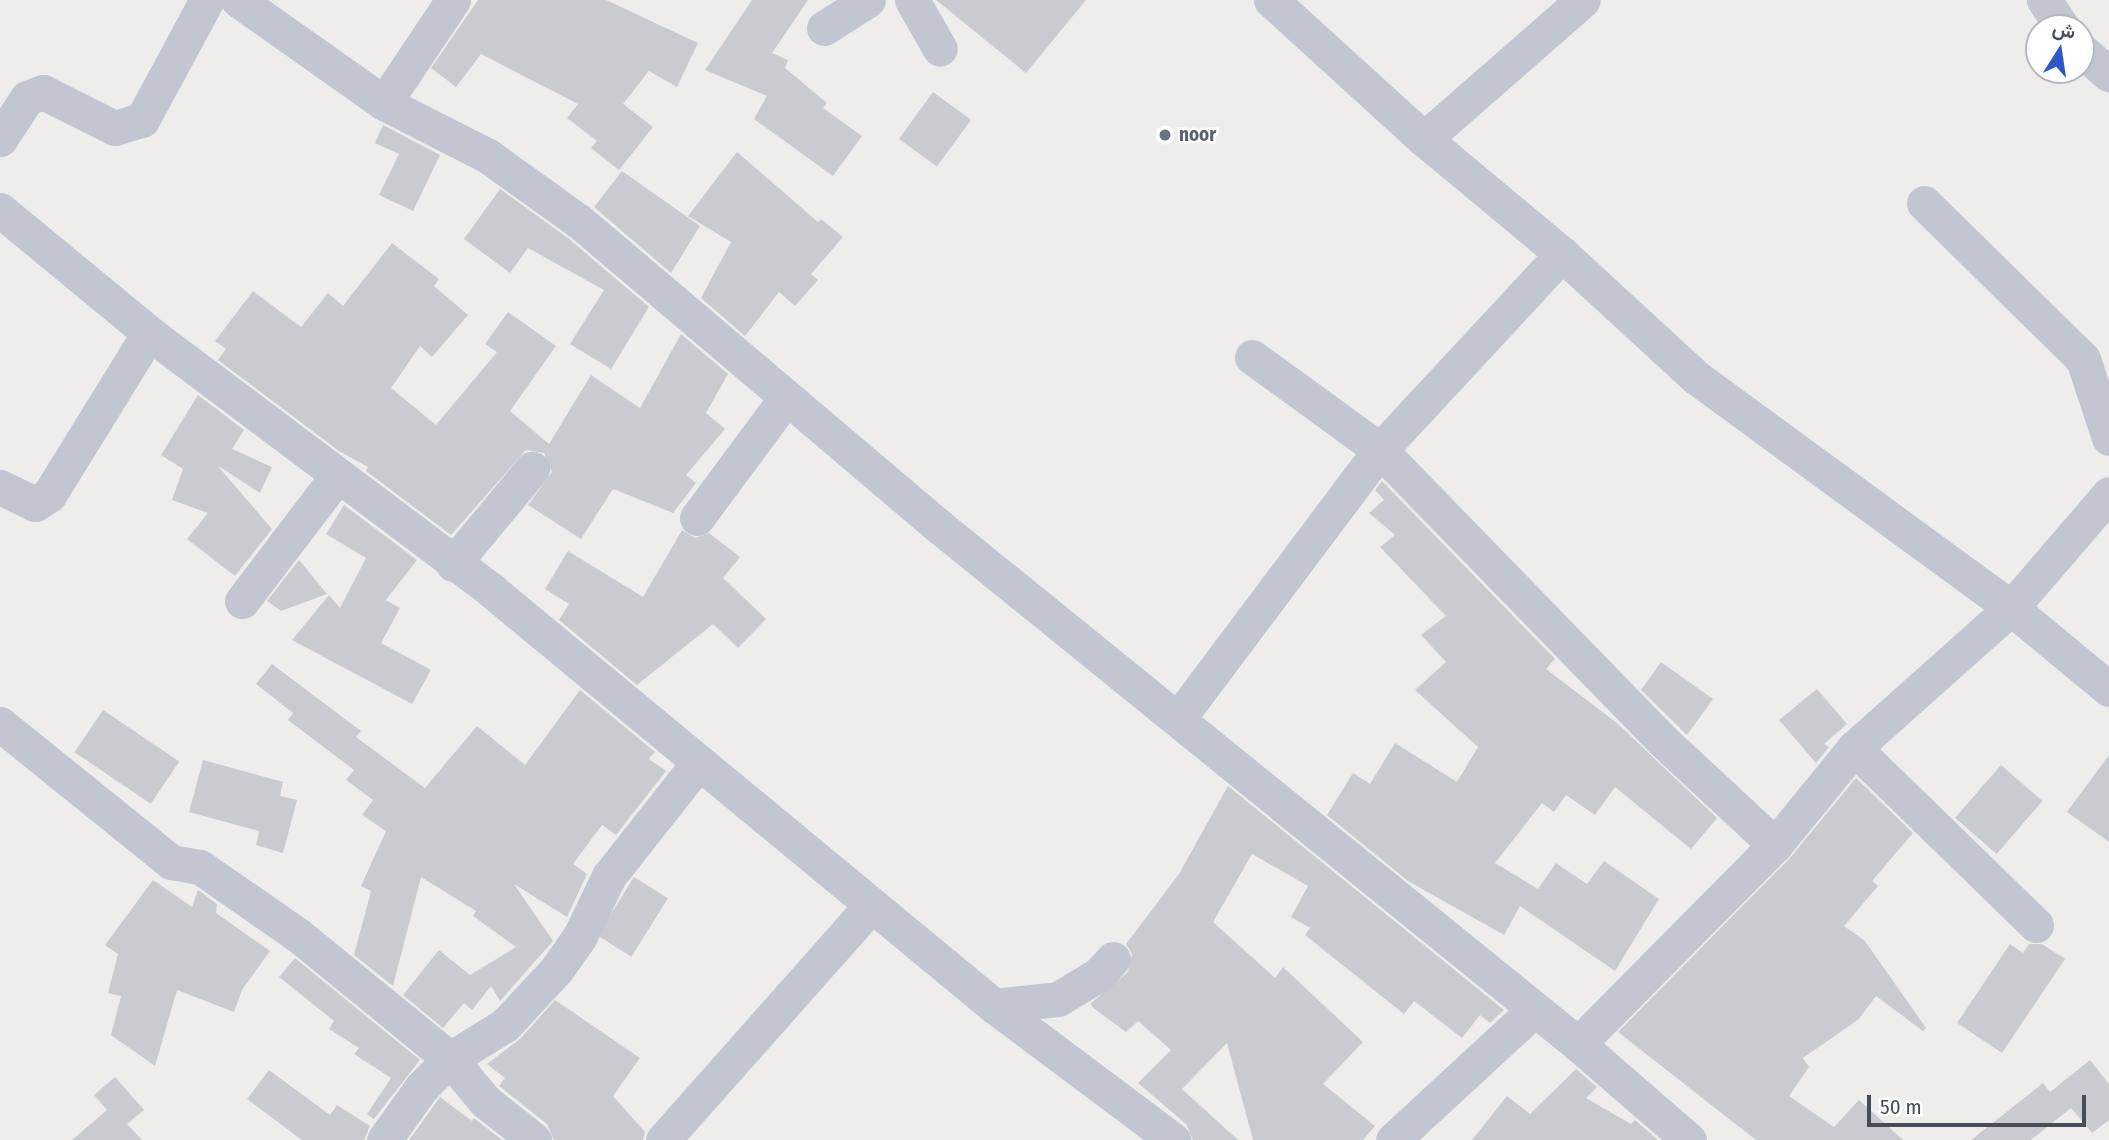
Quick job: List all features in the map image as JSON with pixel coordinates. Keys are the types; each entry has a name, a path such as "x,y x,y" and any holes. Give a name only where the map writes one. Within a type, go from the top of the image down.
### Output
{"street":[{"path":"0,139 27,98 43,92 115,128 142,120 207,0"},
{"path":"238,0 384,103 488,156 580,222 785,399 1533,1011 1578,1044 1689,1140"},
{"path":"384,103 453,0"},
{"path":"824,29 868,0"},
{"path":"912,0 940,49"},
{"path":"1271,0 1424,139 1562,254 1697,379 2011,608 2109,689"},
{"path":"1424,139 1583,0"},
{"path":"2095,62 2109,74"},
{"path":"1924,203 2083,359 2109,438"},
{"path":"0,210 149,333 453,564 699,762 994,1006 1173,1140"},
{"path":"1178,719 1380,450 1562,254"},
{"path":"0,487 35,504 49,495 149,333"},
{"path":"1252,357 1380,450 1661,739 1775,845"},
{"path":"697,518 785,399"},
{"path":"453,564 532,469"},
{"path":"242,601 338,475"},
{"path":"1578,1044 1775,845 1854,748 2011,608 2109,494"},
{"path":"0,724 171,862 200,867 298,935 450,1059 485,1101 534,1140"},
{"path":"1854,748 2036,925"},
{"path":"384,1140 422,1087 450,1059 505,1025 557,969 579,939 609,876 699,762"},
{"path":"663,1140 872,905"},
{"path":"994,1006 1058,999 1098,975 1113,959"},
{"path":"1393,1140 1533,1011"}],"building":[{"path":"478,0 606,0 698,43 677,87 649,71 623,104 653,127 619,170 591,148 597,141 567,118 578,104 481,54 456,87 431,68"},
{"path":"752,0 808,0 772,53 788,60 785,68 827,103 823,108 862,136 833,176 754,119 767,96 705,70"},
{"path":"936,0 1086,0 1026,73"},
{"path":"933,92 971,120 937,167 899,139"},
{"path":"383,125 440,155 413,211 379,195 399,154 375,143"},
{"path":"737,152 818,222 821,219 843,237 811,274 818,280 795,306 779,292 745,336 701,298 731,242 688,216"},
{"path":"622,171 700,226 671,273 594,207"},
{"path":"500,189 568,238 649,307 611,369 570,344 604,290 528,248 510,273 464,239"},
{"path":"392,243 439,279 434,286 468,315 432,357 420,346 391,388 436,425 497,352 485,344 508,312 556,346 510,411 549,444 591,375 640,408 681,334 728,374 706,413 725,429 686,475 696,483 673,513 613,489 581,539 528,505 552,472 544,453 526,450 451,535 366,471 368,467 339,451 218,360 226,349 215,341 253,291 301,327 328,293 343,306"},
{"path":"198,395 244,430 232,449 272,467 260,493 217,465 272,529 235,576 187,539 208,513 172,500 183,469 161,455"},
{"path":"1382,481 1555,659 1546,669 1617,723 1717,818 1691,849 1615,787 1595,815 1566,795 1554,812 1542,803 1495,863 1538,889 1556,863 1587,884 1604,861 1659,899 1615,971 1520,906 1504,935 1408,881 1327,815 1353,773 1370,784 1395,743 1457,782 1478,747 1415,690 1446,662 1421,635 1446,616 1380,547 1395,535 1369,513 1384,500 1375,490"},
{"path":"344,505 417,560 386,600 400,608 381,643 431,670 412,704 292,640 329,595 340,608 366,558 326,534"},
{"path":"682,530 695,538 709,533 740,557 723,578 766,619 738,648 713,624 637,685 559,620 569,604 545,589 568,551 643,597"},
{"path":"299,560 327,594 281,611 267,601"},
{"path":"1661,662 1713,699 1687,735 1641,690"},
{"path":"272,664 361,731 356,737 425,788 477,726 525,765 580,690 655,752 649,759 666,771 616,835 602,825 573,864 587,874 567,917 514,884 553,941 500,1001 491,986 472,1010 464,1003 443,1028 403,995 439,950 470,975 516,947 473,916 476,911 421,877 393,986 354,955 371,891 361,886 386,831 362,815 373,800 346,780 354,770 288,720 293,713 256,684"},
{"path":"1817,689 1847,724 1824,744 1829,747 1816,763 1779,720"},
{"path":"103,710 179,761 151,804 74,752"},
{"path":"2109,755 2109,842 2067,812"},
{"path":"203,760 283,782 280,796 297,800 283,853 256,845 259,831 189,812"},
{"path":"2001,765 2043,801 1997,854 1955,818"},
{"path":"1856,778 1913,833 1872,881 1878,886 1844,926 1865,941 1926,1028 1923,1031 1876,996 1859,1019 1803,1058 1809,1067 1789,1096 1834,1127 1859,1100 1903,1140 1756,1140 1618,1032 1789,859"},
{"path":"1228,786 1504,1010 1490,1023 1480,1015 1462,1038 1414,1001 1404,1014 1305,935 1310,928 1291,917 1308,886 1252,854 1213,922 1275,978 1283,967 1363,1042 1323,1084 1375,1126 1363,1140 1253,1140 1227,1043 1182,1089 1238,1140 1193,1140 1186,1124 1138,1083 1171,1050 1138,1021 1126,1032 1092,1007 1091,1003 1128,972 1132,954 1126,944 1179,874"},
{"path":"634,877 668,898 631,957 597,936"},
{"path":"153,880 192,907 198,890 217,904 216,913 270,951 242,990 234,1012 177,990 155,1066 111,1035 121,996 108,993 118,954 105,945"},
{"path":"2010,944 2023,953 2029,944 2042,944 2065,959 2002,1053 1957,1023"},
{"path":"295,958 420,1060 374,1119 367,1114 391,1078 354,1054 359,1048 329,1029 334,1021 279,977"},
{"path":"555,1000 640,1058 613,1096 645,1132 643,1140 554,1140 547,1124 499,1086 505,1078 487,1064 520,1039"},
{"path":"2090,1060 2109,1084 2109,1120 2092,1133 2071,1108 2031,1140 1971,1140 2043,1083 2050,1092"},
{"path":"1576,1069 1597,1087 1586,1098 1631,1124 1635,1120 1658,1140 1472,1140 1507,1096 1530,1114"},
{"path":"269,1070 330,1115 337,1105 370,1126 364,1140 302,1140 247,1099"},
{"path":"115,1077 144,1110 127,1124 142,1140 72,1140 107,1110 94,1095"},
{"path":"440,1097 472,1121 474,1118 502,1140 409,1140"}],"place":[{"name":"noor","path":"1165,135"}]}
